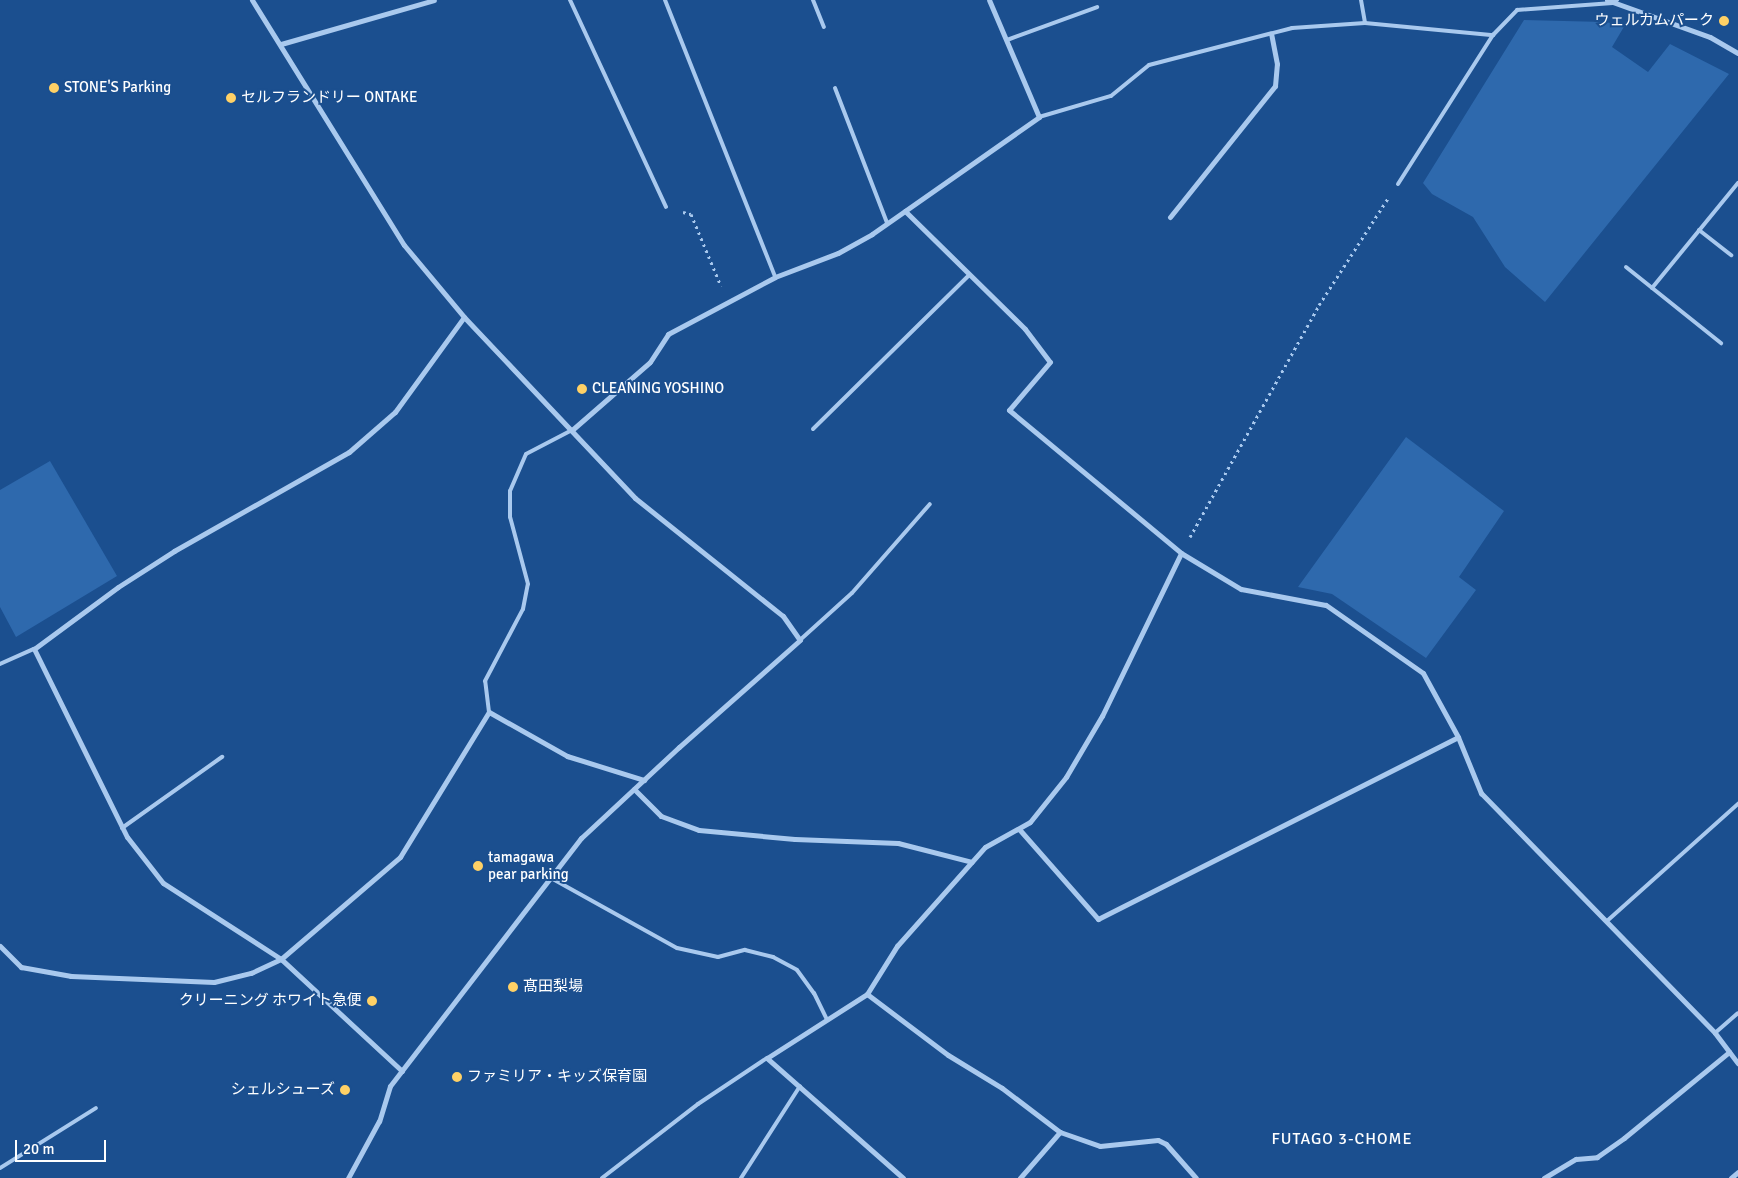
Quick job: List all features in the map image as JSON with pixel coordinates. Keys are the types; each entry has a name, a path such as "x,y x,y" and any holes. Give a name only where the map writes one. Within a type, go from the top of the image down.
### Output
{"street":[{"path":"252,0 404,245 464,317 635,498 783,616 800,640 581,838 390,1086 379,1121 348,1178"},
{"path":"281,44 434,0"},
{"path":"572,430 650,362 668,334 774,277 838,253 905,211 1039,117 990,0"},
{"path":"1607,0 1710,38 1738,53"},
{"path":"1170,217 1275,86 1277,64 1271,34"},
{"path":"905,211 1025,329 1050,362 1008,410 1181,553 1241,589 1326,604 1423,673 1458,737 1481,792 1715,1033 1738,1063"},
{"path":"402,1071 281,959 163,883 122,828 34,649 118,587 174,551 349,452 395,412 464,317"},
{"path":"903,1178 767,1058 867,994 897,946 985,847 1030,822 1071,770 1102,716 1181,553"},
{"path":"0,946 21,966 80,976 214,982 251,973 281,959 400,857 489,712 567,756 644,780"},
{"path":"1019,828 1098,919 1458,737"},
{"path":"634,789 661,816 699,830 795,839 898,843 972,862"},
{"path":"867,994 948,1055 1002,1088 1060,1132 1100,1146 1158,1140 1166,1144 1196,1178"},
{"path":"1544,1178 1576,1159 1597,1157 1624,1138 1729,1052"},
{"path":"1020,1178 1060,1132"},
{"path":"1730,1178 1738,1172"}],"lane":[{"path":"570,0 666,207"},
{"path":"665,0 774,277"},
{"path":"813,0 824,27"},
{"path":"1361,0 1365,24"},
{"path":"1398,184 1493,35 1517,10 1615,2"},
{"path":"1007,40 1097,7"},
{"path":"1039,117 1111,96 1149,64 1292,28 1365,24 1493,35"},
{"path":"835,88 887,223"},
{"path":"1652,288 1738,183"},
{"path":"1700,230 1731,255"},
{"path":"1626,267 1721,343"},
{"path":"813,429 969,275"},
{"path":"489,712 485,681 523,610 528,584 510,517 510,491 526,454 572,430"},
{"path":"800,640 852,593 930,504"},
{"path":"0,664 34,649"},
{"path":"122,828 222,757"},
{"path":"1607,921 1738,804"},
{"path":"550,878 676,948 718,957 745,950 773,957 796,970 814,993 827,1020"},
{"path":"1715,1033 1738,1013"},
{"path":"602,1178 698,1104 767,1058"},
{"path":"741,1178 800,1086"},
{"path":"0,1168 96,1108"}],"path":[{"path":"1181,553 1319,306 1398,184"},
{"path":"666,207 690,214 728,303"}],"shaded area":[{"path":"1524,20 1604,22 1625,25 1612,47 1648,72 1670,44 1729,74 1545,302 1505,267 1473,217 1432,194 1423,183"},
{"path":"1406,437 1504,511 1459,577 1476,590 1426,658 1332,594 1298,587"},
{"path":"50,461 117,576 16,637 0,607 0,490"}],"place":[{"name":"ウェルカムパーク","path":"1724,21"},
{"name":"STONE'S Parking","path":"54,88"},
{"name":"セルフランドリー ONTAKE","path":"231,98"},
{"name":"CLEANING YOSHINO","path":"582,389"},
{"name":"tamagawa pear parking","path":"478,866"},
{"name":"髙田梨場","path":"513,987"},
{"name":"クリーニング ホワイト急便","path":"372,1001"},
{"name":"ファミリア・キッズ保育園","path":"457,1077"},
{"name":"シェルシューズ","path":"345,1090"}],"district":[{"name":"FUTAGO 3-CHOME","path":"1342,1139"}]}
